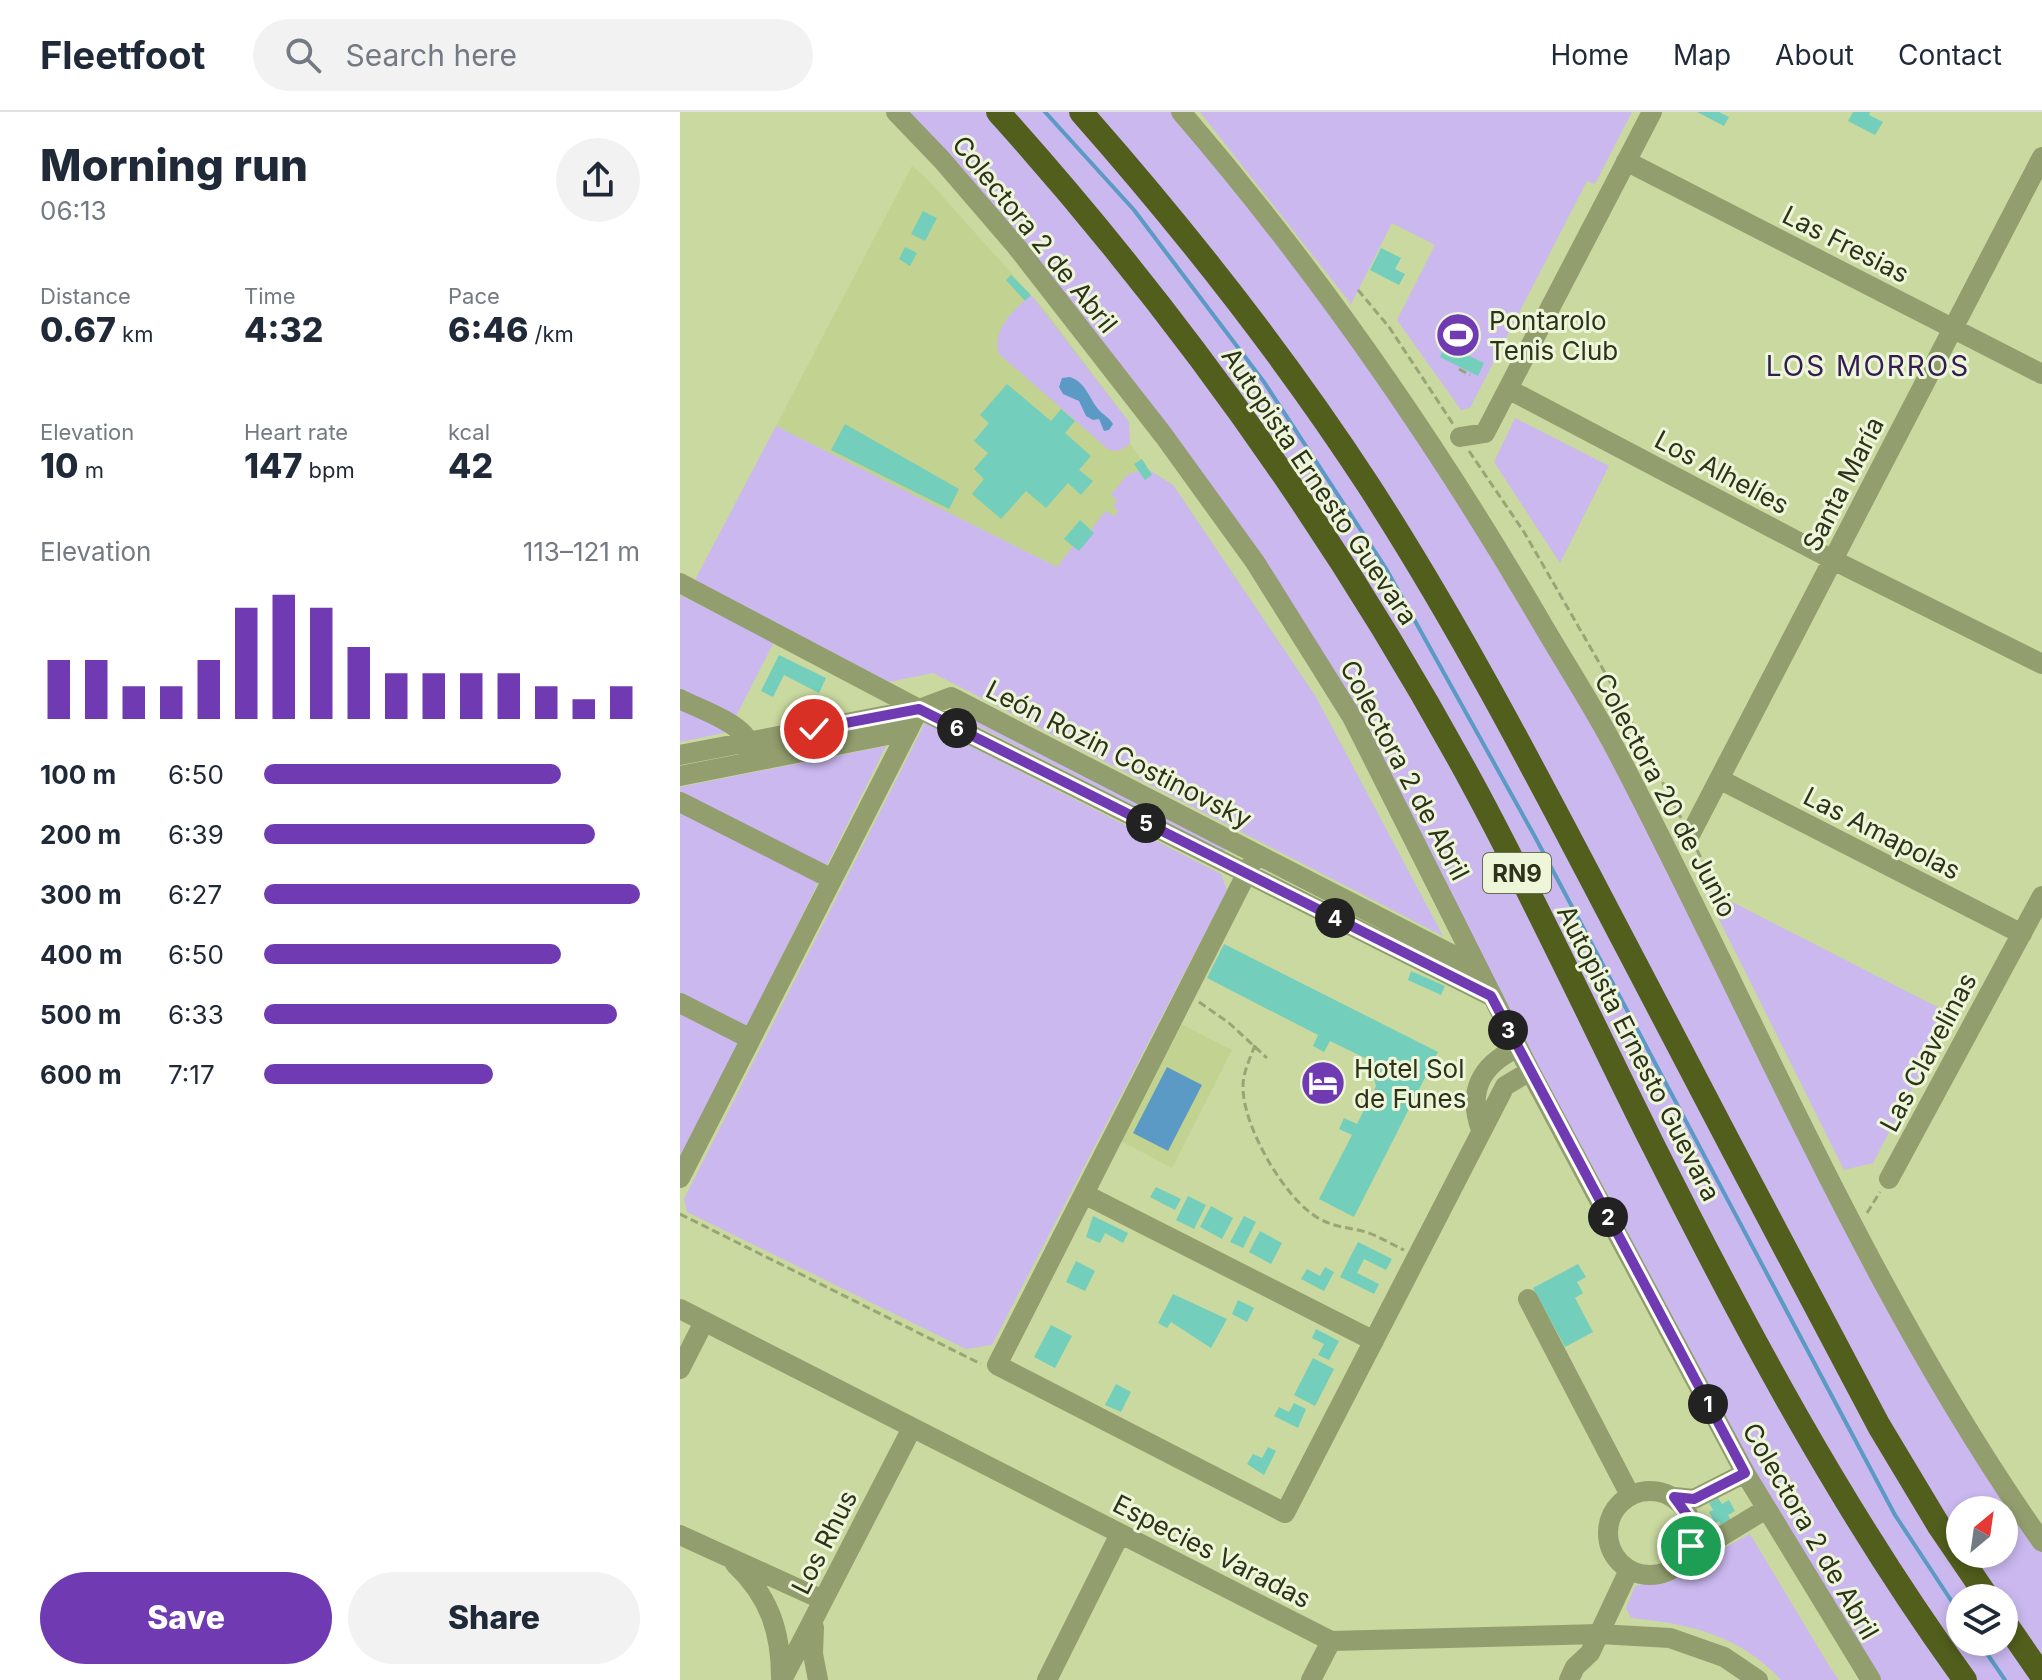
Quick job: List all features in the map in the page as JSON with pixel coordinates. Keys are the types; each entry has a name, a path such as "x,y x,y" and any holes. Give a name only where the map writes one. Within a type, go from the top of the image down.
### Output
{"highway":[{"name":"Autopista Ernesto Guevara","path":"998,112 1058,179 1173,320 1268,449 1357,583 1480,798 1743,1321 1863,1527 1965,1680"},
{"name":"Autopista Ernesto Guevara","path":"1081,112 1210,266 1273,347 1368,485 1440,602 1525,753 1879,1426 1939,1526 1978,1584"},
{"path":"2018,1641 2042,1676"}],"street":[{"name":"Colectora 2 de Abril","path":"896,112 1016,246 1164,436 1255,562 1352,717 1517,1048 1745,1473 1871,1680"},
{"name":"Colectora 20 de Junio","path":"1181,112 1269,220 1367,350 1478,516 1614,746 1856,1230 1942,1385 2004,1489 2042,1542"},
{"path":"1460,437 1485,433 1652,112"},
{"name":"Santa María","path":"1690,835 2042,157"},
{"name":"Las Fresias","path":"1626,161 2042,374"},
{"name":"Los Alhelíes","path":"1508,389 1833,560 2042,664"},
{"path":"680,583 919,709"},
{"name":"León Rozin Costinovsky","path":"919,709 951,697 1478,968"},
{"path":"680,699 743,731 752,752"},
{"name":"León Rozin Costinovsky","path":"919,709 1491,996"},
{"path":"680,1178 919,709"},
{"path":"680,776 752,752 919,709"},
{"path":"680,755 752,752 908,731"},
{"name":"Las Amapolas","path":"1719,779 2022,934"},
{"path":"680,802 832,879"},
{"path":"1256,855 997,1365 1285,1513 1417,1257 1478,1121 1508,1082 1530,1071"},
{"name":"Las Clavelinas","path":"1889,1179 2042,896"},
{"path":"680,1003 751,1039"},
{"path":"1478,1121 1475,1094 1493,1061 1517,1048"},
{"path":"1084,1194 1374,1341"},
{"path":"1528,1299 1630,1495"},
{"name":"Especies Varadas","path":"680,1309 1331,1641 1599,1634 1670,1638 1724,1657 1758,1680"},
{"path":"680,1369 704,1322"},
{"name":"Los Rhus","path":"782,1680 912,1428"},
{"path":"1745,1473 1694,1499 1652,1490 1630,1495 1612,1514 1608,1539 1619,1562 1629,1570 1644,1575 1659,1575 1766,1509"},
{"path":"1674,1497 1690,1519 1691,1546 1684,1559"},
{"path":"680,1520 705,1545"},
{"path":"1047,1680 1120,1534"},
{"path":"680,1535 796,1587 817,1612"},
{"path":"729,1558 753,1581 772,1616 781,1652 782,1680"},
{"path":"1583,1680 1590,1653 1629,1570"},
{"path":"772,1616 775,1598 796,1587"},
{"path":"772,1616 786,1629 817,1612"},
{"path":"817,1612 813,1632 818,1678"},
{"path":"1311,1680 1331,1641"},
{"path":"1569,1680 1575,1667 1590,1653"},
{"path":"782,1680 790,1674 804,1671 818,1678"}],"path":[{"path":"1358,290 1389,327 1434,392 1460,437 1524,532 1612,685 1715,886"},
{"path":"1459,369 1470,375"},
{"path":"1186,993 1255,1045 1267,1058"},
{"path":"1255,1045 1243,1074 1242,1091 1257,1139 1290,1195 1315,1216 1337,1228 1372,1234 1417,1257"},
{"path":"1856,1230 1889,1179"},
{"path":"680,1214 983,1365 997,1365"}],"shaded area":[{"path":"896,112 1181,112 1269,220 1531,605 1856,1230 2015,1496 1946,1496 1946,1568 2018,1568 2018,1502 2042,1542 2042,1680 1871,1680 1745,1473 1352,717 1164,436"},
{"path":"1200,112 1632,112 1595,184 1587,181 1470,408 1461,410 1397,320 1435,245 1392,223 1351,304"},
{"path":"912,166 1046,312 1129,422 1130,444 1149,470 1173,485 1316,697 776,426"},
{"path":"1031,295 1129,422 1130,444 1118,451 1109,450 999,354 997,345 1001,328"},
{"path":"1515,418 1609,466 1560,563 1494,462"},
{"path":"776,426 1057,567 1073,546 1094,533 1091,530 1105,511 1115,516 1118,510 1113,506 1117,500 1111,495 1127,475 1139,471 1145,480 1152,475 1149,470 1173,485 1316,697 1443,936 933,673 889,682 695,580"},
{"path":"680,595 774,642 728,732 680,742"},
{"path":"953,706 1227,847 1224,852 950,712"},
{"path":"925,723 1221,874 1227,890 992,1345 966,1349 687,1212 684,1199"},
{"path":"886,746 680,1161 680,787"},
{"path":"1703,887 1951,1014 1873,1163 1844,1170"},
{"path":"1181,1024 1232,1050 1172,1168 1121,1141"},
{"path":"1750,1534 1839,1680 1781,1680 1749,1652 1713,1634 1631,1618 1626,1608 1635,1586 1664,1580"}],"water":[{"path":"1070,377 1083,386 1098,409 1113,424 1109,430 1104,431 1099,419 1086,416 1079,401 1063,394 1059,387 1062,378"},
{"path":"1167,1067 1202,1085 1168,1151 1133,1133"}],"building":[{"path":"1697,112 1719,112 1729,117 1724,126"},
{"path":"1853,112 1870,112 1869,115 1883,122 1875,135 1848,121"},
{"path":"923,211 937,218 925,241 911,234"},
{"path":"905,247 917,253 910,266 899,259"},
{"path":"1381,248 1401,258 1395,269 1405,274 1399,285 1370,270"},
{"path":"1011,275 1031,295 1025,301 1006,280"},
{"path":"1446,345 1484,363 1478,376 1440,357"},
{"path":"1007,384 1051,421 1061,409 1075,421 1065,433 1091,456 1079,470 1093,481 1081,495 1068,483 1046,508 1026,491 1001,519 972,494 984,479 974,469 988,453 974,441 989,423 980,415"},
{"path":"845,424 959,489 949,509 831,450"},
{"path":"1142,459 1152,475 1145,480 1134,464"},
{"path":"1080,520 1094,533 1079,551 1064,539"},
{"path":"779,655 826,678 819,693 784,675 773,697 761,691"},
{"path":"1224,944 1438,1052 1354,1217 1319,1199 1352,1135 1339,1129 1344,1118 1357,1124 1376,1086 1369,1060 1330,1041 1324,1052 1313,1046 1318,1035 1207,978"},
{"path":"1411,971 1445,986 1441,995 1408,980"},
{"path":"1156,1187 1181,1199 1175,1210 1150,1197"},
{"path":"1188,1196 1206,1205 1194,1229 1176,1220"},
{"path":"1211,1206 1233,1218 1222,1239 1200,1227"},
{"path":"1093,1216 1128,1233 1123,1243 1105,1233 1100,1243 1086,1237"},
{"path":"1244,1216 1256,1222 1243,1248 1230,1242"},
{"path":"1260,1231 1282,1243 1271,1264 1249,1252"},
{"path":"1358,1242 1392,1259 1386,1270 1364,1259 1357,1273 1379,1284 1374,1294 1340,1277"},
{"path":"1076,1261 1095,1271 1085,1291 1066,1282"},
{"path":"1578,1264 1586,1277 1577,1282 1583,1293 1575,1298 1593,1332 1565,1347 1533,1288"},
{"path":"1325,1267 1334,1272 1324,1291 1301,1279 1307,1269 1320,1276"},
{"path":"1173,1294 1227,1319 1211,1348 1171,1322 1167,1328 1158,1323"},
{"path":"1238,1300 1254,1308 1247,1322 1232,1314"},
{"path":"1051,1325 1072,1336 1055,1368 1034,1357"},
{"path":"1316,1329 1339,1341 1329,1360 1318,1355 1324,1344 1312,1338"},
{"path":"1313,1358 1334,1369 1315,1406 1294,1395"},
{"path":"1116,1384 1131,1392 1121,1412 1105,1405"},
{"path":"1294,1403 1306,1409 1298,1428 1274,1416 1279,1407 1289,1412"},
{"path":"1268,1447 1276,1451 1264,1475 1247,1464 1253,1454 1262,1458"},
{"path":"1718,1498 1722,1504 1729,1500 1735,1511 1728,1515 1732,1522 1722,1527 1719,1521 1715,1523 1709,1512 1713,1510 1709,1503"}],"waterway":[{"path":"1045,112 1134,210 1264,382 1385,567 1534,835 1895,1515 1946,1593"},
{"path":"1989,1656 2005,1680"}],"place":[{"name":"Pontarolo Tenis Club","path":"1458,335"},
{"name":"Hotel Sol de Funes","path":"1323,1083"}],"district":[{"name":"LOS MORROS","path":"1868,366"}],"route":[{"path":"814,729 919,709 1491,996 1745,1473 1710,1494 1694,1499 1674,1497 1690,1519 1693,1533 1691,1546"}]}
